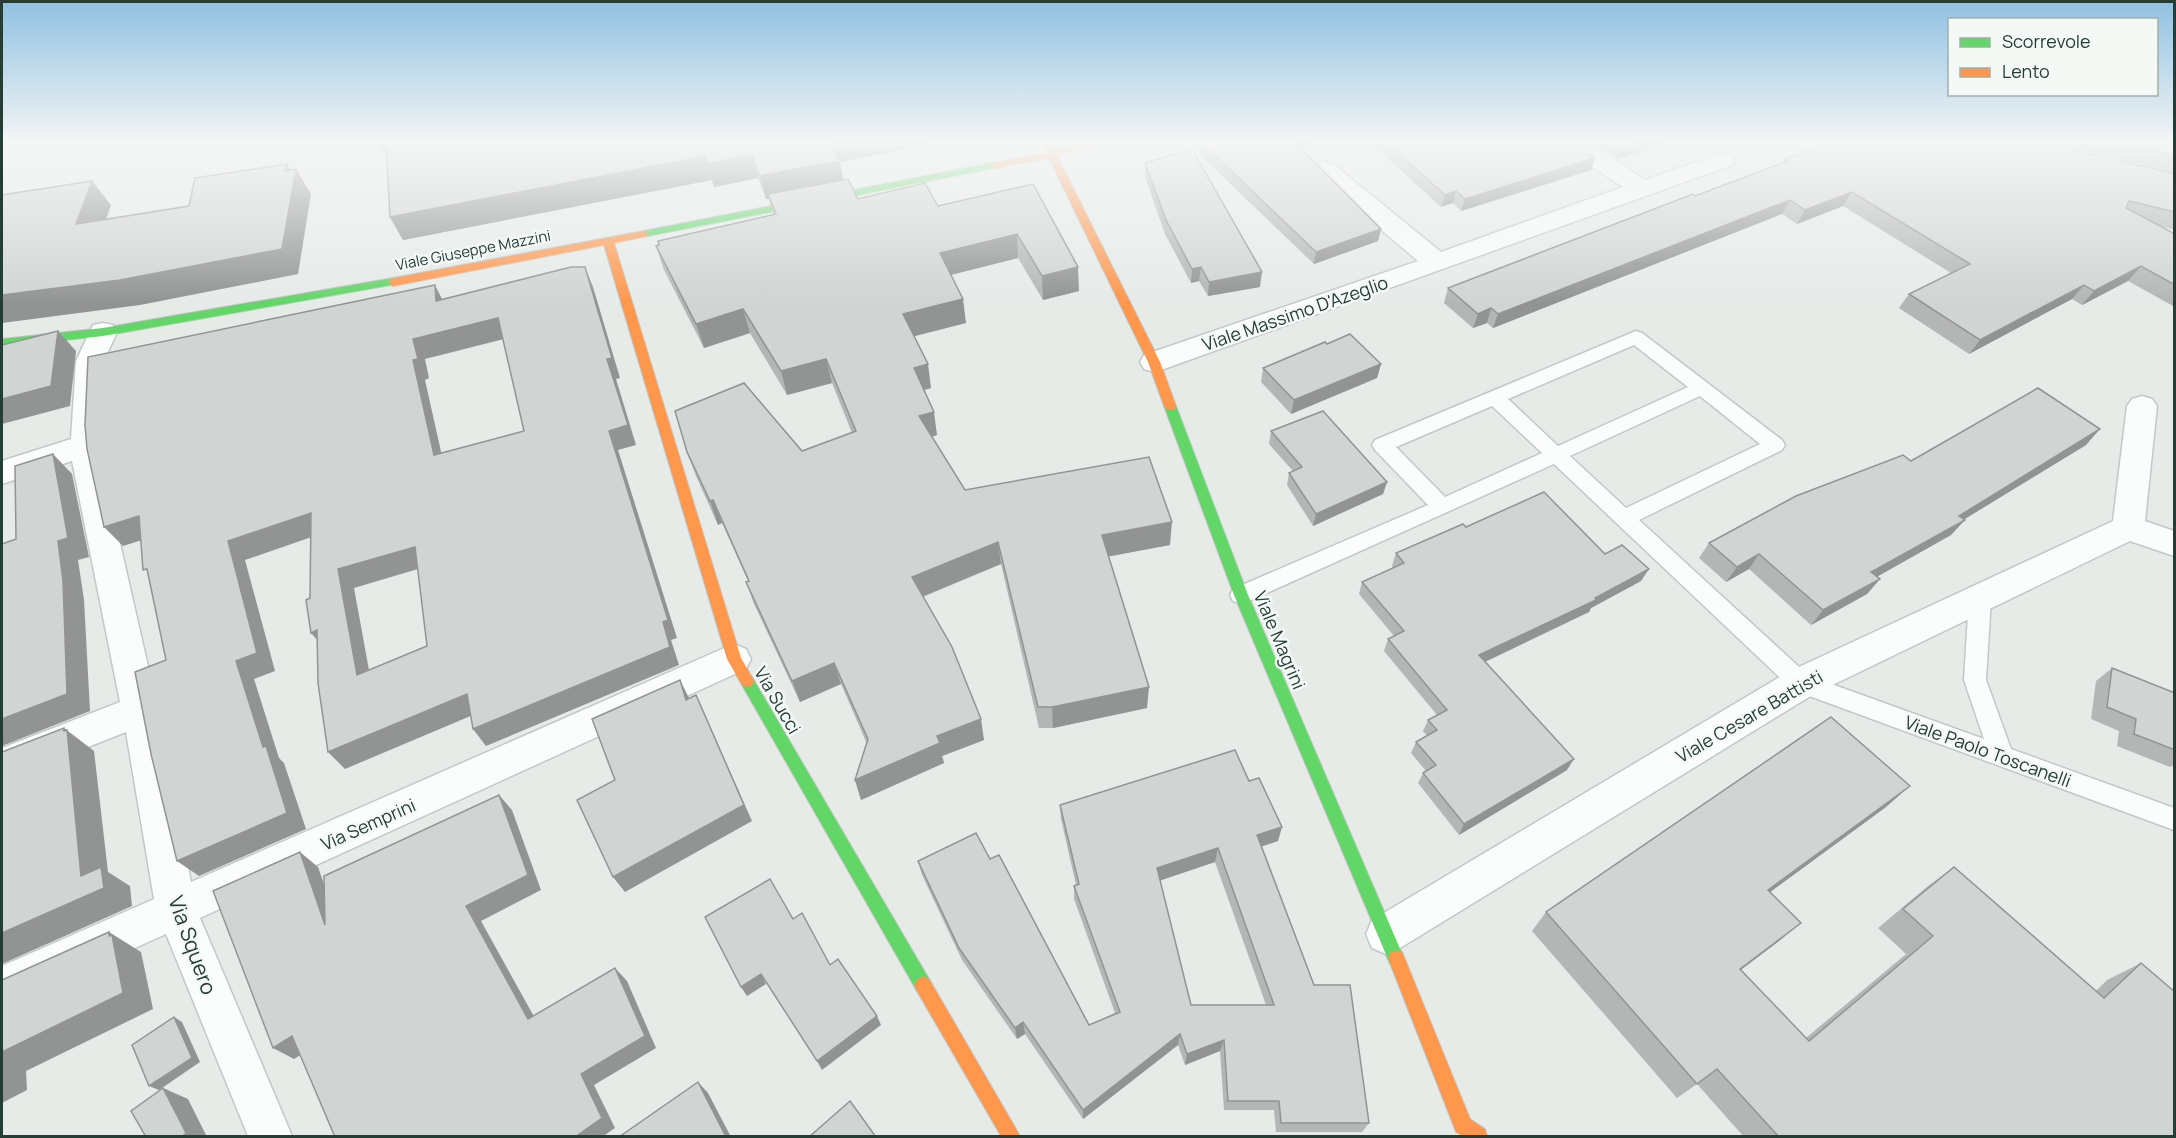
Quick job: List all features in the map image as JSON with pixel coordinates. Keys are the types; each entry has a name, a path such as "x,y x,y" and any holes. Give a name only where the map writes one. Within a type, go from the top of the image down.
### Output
{"street":[{"name":"Viale Giuseppe Mazzini","path":"2,343 104,332 397,281 608,241 823,196"},
{"name":"Viale Magrini","path":"1071,196 1154,362 1241,595 1386,934 1467,1133"},
{"path":"1357,196 1437,263"},
{"name":"Viale Massimo D'Azeglio","path":"1154,362 1622,196"},
{"name":"Via Succi","path":"608,241 734,659 1011,1137"},
{"name":"Via Squero","path":"104,332 90,361 86,445 88,469 140,710 176,910 270,1137"},
{"path":"2142,406 2128,528 2175,544"},
{"path":"2,473 86,445"},
{"name":"Viale Cesare Battisti","path":"1386,934 1802,683 2128,528"},
{"name":"Via Semprini","path":"2,987 734,659"},
{"path":"2,765 140,710"}],"lane":[{"path":"1442,507 1382,444 1636,337 1775,445 1624,518"},
{"path":"1241,595 1442,507 1702,388"},
{"path":"1494,397 1802,683"},
{"path":"1980,598 1975,680 2002,756"},
{"name":"Viale Paolo Toscanelli","path":"1802,683 2175,819"}],"building":[{"path":"2,196 86,196 76,224 189,206 191,196 291,196 282,249 120,280 2,295"},
{"path":"389,196 498,196 390,217"},
{"path":"769,196 857,196 858,199 870,196 932,196 938,206 981,196 1040,196 1078,267 1042,276 1017,234 940,253 963,299 903,314 928,364 914,368 934,412 919,416 965,490 1149,457 1172,522 1102,535 1149,687 1052,707 1038,707 998,542 912,577 952,647 981,719 937,736 940,743 855,780 868,739 834,663 792,681 746,582 749,581 713,500 710,501 687,452 675,411 744,383 802,451 856,431 826,359 781,371 743,309 696,324 656,246 659,245 658,241 776,214"},
{"path":"1157,196 1219,196 1262,272 1209,282 1201,267 1192,269 1166,220"},
{"path":"1258,196 1348,196 1381,229 1316,252"},
{"path":"1688,196 1841,196 1805,210 1790,200 1498,314 1491,308 1478,314 1448,288"},
{"path":"1859,196 2175,196 2175,212 2129,201 2126,208 2175,234 2175,285 2141,266 2094,291 2084,285 1980,340 1909,294 1970,264"},
{"path":"571,267 585,267 612,358 607,359 628,425 609,431 668,620 663,622 670,647 473,729 467,694 328,752 318,683 317,630 311,633 306,600 310,598 311,513 228,541 257,653 236,661 287,813 177,861 151,754 135,672 166,660 147,569 143,570 139,516 104,527 87,449 85,425 88,357 435,285 436,301","holes":["498,318 524,431 434,455 413,360 418,359 413,339","415,547 427,646 357,675 338,569"]},
{"path":"58,331 51,386 2,399 2,345"},
{"path":"1350,334 1381,364 1294,400 1263,368 1325,342 1327,344"},
{"path":"2038,388 2100,429 1959,516 1965,520 1871,572 1880,579 1823,610 1759,554 1737,567 1709,543 1796,496 1903,455 1911,461"},
{"path":"1323,411 1387,482 1316,514 1289,473 1302,467 1271,431"},
{"path":"53,454 68,538 58,541 63,581 67,694 2,719 2,544 16,539 15,466"},
{"path":"1544,492 1605,554 1622,545 1649,569 1595,598 1596,600 1479,655 1574,759 1464,824 1423,773 1436,765 1416,742 1437,730 1428,720 1447,710 1388,639 1404,631 1362,582 1404,563 1396,553 1463,524 1466,527"},
{"path":"2112,668 2175,693 2175,750 2134,734 2136,719 2107,707"},
{"path":"680,680 686,700 696,695 744,805 613,877 577,800 615,780 592,719"},
{"path":"1831,717 1910,786 1768,890 1801,923 1740,969 1809,1041 1933,936 1903,909 1954,867 2104,998 2141,963 2175,992 2175,1137 1779,1137 1717,1069 1697,1084 1546,912"},
{"path":"64,728 64,731 67,730 81,876 101,867 104,888 2,933 2,752"},
{"path":"1235,750 1249,781 1259,778 1282,827 1257,835 1314,985 1350,985 1369,1123 1281,1123 1279,1101 1228,1101 1224,1040 1187,1054 1180,1034 1083,1110 1023,1022 1015,1028 959,948 918,861 976,833 990,859 999,855 1089,1025 1120,1012 1074,886 1079,884 1060,805","holes":["1218,848 1274,1005 1191,1005 1157,868"]},
{"path":"499,795 528,875 466,906 528,1019 615,968 645,1036 581,1074 602,1118 575,1137 335,1137 292,1036 273,1048 213,891 300,852 325,925 324,876"},
{"path":"770,879 793,919 802,913 830,965 838,959 877,1016 817,1061 761,974 741,987 705,917"},
{"path":"109,932 109,936 112,935 123,993 2,1052 2,980"},
{"path":"174,1017 192,1058 149,1086 132,1045"},
{"path":"698,1082 726,1137 619,1137"},
{"path":"163,1088 186,1133 182,1137 146,1137 131,1111"},
{"path":"850,1101 876,1137 809,1137"}],"traffic: fast":[{"path":"643,234 837,196"},
{"path":"2,343 103,332 393,282"},
{"path":"1170,406 1241,595 1396,958"},
{"path":"747,681 923,985"}],"traffic: slow":[{"path":"1072,196 1154,362 1170,406"},
{"path":"393,282 643,234"},
{"path":"608,241 734,659 747,681"},
{"path":"1396,958 1463,1125 1478,1136"},
{"path":"923,985 1011,1136"}]}
